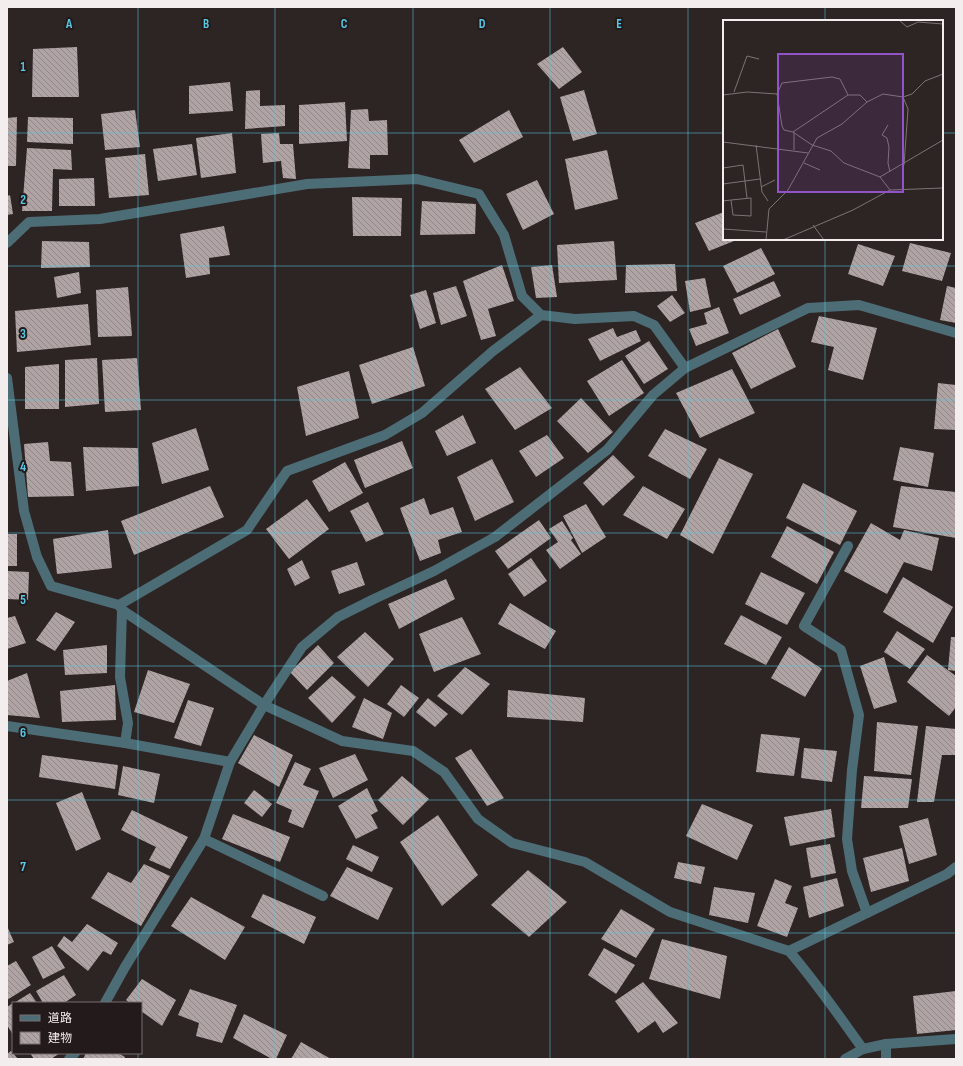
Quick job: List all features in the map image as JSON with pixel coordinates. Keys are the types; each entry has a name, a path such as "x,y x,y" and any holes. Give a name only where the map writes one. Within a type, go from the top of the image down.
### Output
{"street":[{"path":"7,243 29,222 100,219 307,184 417,180 479,194 504,235 522,296 541,315 575,319 634,316 654,325 685,368"},
{"path":"106,1002 125,967 204,839 230,762 264,705 302,647 338,617 434,572 495,537 607,450 653,395 685,368 808,308 859,305 956,333"},
{"path":"120,607 247,530 286,471 385,435 422,413 493,351 541,315"},
{"path":"7,378 24,511 37,557 51,586 120,607 264,705 342,741 413,751 444,772 478,819 512,843 584,862 670,912 789,951 863,1049"},
{"path":"848,546 804,626 841,650 859,715 852,770 847,839 852,871 867,913"},
{"path":"120,607 120,677 128,724 125,743"},
{"path":"7,726 125,743 230,762"},
{"path":"204,839 323,896"},
{"path":"789,951 948,874 956,867"},
{"path":"845,1059 863,1049 886,1044 956,1039"},
{"path":"886,1044 886,1059"}],"building":[{"path":"77,47 79,97 32,97 33,49"},
{"path":"563,47 582,72 559,89 537,64"},
{"path":"230,82 233,111 189,114 189,86"},
{"path":"260,90 260,106 285,105 285,126 245,129 246,91"},
{"path":"584,90 597,134 573,141 560,97"},
{"path":"345,102 347,141 299,144 299,105"},
{"path":"368,109 369,121 387,120 388,155 370,155 370,169 348,168 351,110"},
{"path":"135,110 140,147 105,150 101,114"},
{"path":"509,110 523,137 474,163 459,140"},
{"path":"17,117 16,166 7,166 7,118"},
{"path":"28,117 73,118 73,144 27,142"},
{"path":"232,133 236,173 201,178 196,138"},
{"path":"279,133 280,144 293,144 296,179 283,178 281,161 263,163 261,134"},
{"path":"192,144 197,175 158,181 153,149"},
{"path":"27,148 71,150 72,170 53,169 52,211 22,211"},
{"path":"607,150 618,199 575,210 565,159"},
{"path":"145,154 149,195 109,198 105,158"},
{"path":"94,178 95,206 59,206 59,179"},
{"path":"537,180 554,214 523,230 506,194"},
{"path":"10,195 13,214 7,215 7,196"},
{"path":"352,197 402,198 401,236 353,236"},
{"path":"422,201 476,204 475,234 420,235"},
{"path":"723,212 723,240 736,240 709,251 695,223"},
{"path":"224,226 230,255 209,258 210,274 186,278 180,234"},
{"path":"42,241 89,242 90,267 41,268"},
{"path":"614,241 617,280 559,283 557,245"},
{"path":"910,243 951,253 942,281 902,271"},
{"path":"858,244 895,256 883,286 848,274"},
{"path":"761,248 775,274 737,293 723,266"},
{"path":"675,264 677,291 625,293 626,265"},
{"path":"502,265 514,301 488,309 496,336 481,340 463,281"},
{"path":"552,265 557,297 536,298 531,267"},
{"path":"79,272 81,293 57,298 54,277"},
{"path":"705,278 711,307 690,312 685,281"},
{"path":"774,281 781,296 740,315 733,299"},
{"path":"456,286 467,316 441,325 433,293"},
{"path":"947,286 956,288 956,323 940,320"},
{"path":"128,287 132,336 98,337 96,290"},
{"path":"426,290 436,323 420,329 410,295"},
{"path":"672,295 685,313 670,322 657,306"},
{"path":"88,304 91,345 17,352 15,311"},
{"path":"719,307 729,333 696,346 689,329 707,324 704,313"},
{"path":"819,316 877,328 863,380 828,370 834,347 811,342"},
{"path":"613,328 617,337 636,330 641,341 600,361 588,339"},
{"path":"778,329 796,367 751,389 732,353"},
{"path":"649,341 668,369 644,384 625,356"},
{"path":"413,347 425,386 372,404 359,365"},
{"path":"97,358 99,404 65,407 65,360"},
{"path":"137,358 141,410 105,412 102,360"},
{"path":"622,360 644,393 609,416 587,381"},
{"path":"59,364 59,409 25,409 25,367"},
{"path":"520,367 552,408 515,430 485,389"},
{"path":"732,369 755,413 700,438 676,393"},
{"path":"349,371 359,418 306,436 297,387"},
{"path":"938,383 956,385 956,430 934,429"},
{"path":"581,398 613,432 588,453 557,421"},
{"path":"463,415 476,443 447,456 435,431"},
{"path":"196,428 209,470 162,484 152,443"},
{"path":"665,429 707,449 690,479 648,456"},
{"path":"547,435 564,458 536,477 519,451"},
{"path":"402,441 413,468 365,488 354,460"},
{"path":"48,442 50,461 71,462 74,496 28,497 24,444"},
{"path":"83,447 138,448 139,486 86,491"},
{"path":"900,447 934,453 928,487 893,480"},
{"path":"613,455 635,477 603,506 583,483"},
{"path":"719,458 753,474 713,554 680,535"},
{"path":"492,459 514,502 475,521 457,477"},
{"path":"345,462 363,493 329,512 312,481"},
{"path":"803,483 857,511 840,545 786,518"},
{"path":"210,486 224,517 134,555 121,521"},
{"path":"643,486 685,509 667,539 623,515"},
{"path":"901,486 956,492 956,538 893,527"},
{"path":"424,498 430,515 453,507 462,532 438,540 441,553 420,561 400,508"},
{"path":"307,499 329,529 289,559 266,529"},
{"path":"368,502 384,534 366,542 350,511"},
{"path":"586,504 606,537 582,553 563,516"},
{"path":"539,520 551,538 508,569 495,551"},
{"path":"562,521 573,538 571,540 581,554 560,569 546,550 558,542 549,529"},
{"path":"871,523 900,540 904,530 939,538 932,571 904,562 887,594 844,571"},
{"path":"787,526 834,552 817,584 771,557"},
{"path":"108,530 112,568 57,574 53,539"},
{"path":"7,534 17,534 17,566 7,566"},
{"path":"531,558 547,581 524,597 508,574"},
{"path":"302,560 310,578 295,586 287,569"},
{"path":"357,562 365,585 339,594 331,571"},
{"path":"7,571 29,572 28,600 7,599"},
{"path":"761,572 805,593 787,625 745,604"},
{"path":"903,577 953,607 933,643 883,612"},
{"path":"446,579 455,599 399,629 388,604"},
{"path":"510,603 556,631 545,649 498,624"},
{"path":"56,612 75,622 55,651 36,640"},
{"path":"741,615 782,637 766,665 724,644"},
{"path":"15,616 26,643 7,649 7,618"},
{"path":"462,617 481,654 434,672 419,634"},
{"path":"897,631 925,649 910,669 884,652"},
{"path":"365,632 394,659 368,687 337,657"},
{"path":"951,637 956,637 956,671 948,670"},
{"path":"107,645 107,673 65,675 63,650"},
{"path":"318,645 334,663 307,690 290,672"},
{"path":"789,647 822,669 805,697 771,678"},
{"path":"927,655 956,676 956,707 949,716 907,682"},
{"path":"884,657 897,702 874,709 860,666"},
{"path":"465,667 490,684 462,715 437,696"},
{"path":"148,670 190,684 174,723 134,712"},
{"path":"27,673 40,718 7,715 7,681"},
{"path":"332,676 356,697 332,723 308,698"},
{"path":"115,685 116,720 62,722 60,691"},
{"path":"401,685 419,698 404,717 387,704"},
{"path":"508,690 585,698 583,722 507,717"},
{"path":"364,698 392,713 383,739 352,727"},
{"path":"428,698 448,714 435,727 416,712"},
{"path":"188,700 214,708 201,746 174,738"},
{"path":"877,722 918,726 911,775 874,771"},
{"path":"926,726 956,729 956,755 942,755 934,802 917,802"},
{"path":"761,734 800,738 794,776 756,772"},
{"path":"254,735 293,755 279,787 238,763"},
{"path":"804,748 837,751 832,782 801,778"},
{"path":"471,749 504,798 487,806 455,758"},
{"path":"355,754 368,780 333,798 319,768"},
{"path":"42,755 118,765 115,789 39,777"},
{"path":"295,762 311,769 303,785 319,791 303,828 288,822 292,810 276,803"},
{"path":"123,766 160,774 154,803 118,795"},
{"path":"402,776 429,799 403,825 378,800"},
{"path":"864,776 912,779 908,808 861,808"},
{"path":"367,788 378,811 371,815 378,828 356,839 338,806"},
{"path":"254,790 272,804 262,817 244,803"},
{"path":"82,792 101,839 76,851 56,803"},
{"path":"702,804 753,825 737,860 686,836"},
{"path":"831,809 835,837 790,846 784,817"},
{"path":"132,810 188,837 170,869 149,860 156,847 121,830"},
{"path":"233,814 290,837 280,862 222,839"},
{"path":"438,815 478,875 442,906 400,842"},
{"path":"928,818 937,855 909,864 899,826"},
{"path":"830,844 836,873 811,878 806,848"},
{"path":"353,845 379,857 372,872 346,859"},
{"path":"902,848 909,881 871,892 863,858"},
{"path":"678,862 705,867 701,884 674,878"},
{"path":"144,864 170,876 141,926 91,898 108,872 131,883"},
{"path":"347,867 393,888 378,920 330,896"},
{"path":"528,870 567,902 529,937 491,905"},
{"path":"837,878 844,906 809,918 803,887"},
{"path":"775,879 792,886 785,903 798,908 787,937 757,926"},
{"path":"714,887 755,893 748,923 709,915"},
{"path":"263,894 316,917 304,944 251,917"},
{"path":"191,897 245,927 225,960 171,926"},
{"path":"621,909 655,929 636,958 601,939"},
{"path":"87,924 118,943 111,955 103,951 88,971 57,946 64,936 72,942"},
{"path":"7,926 14,942 7,945"},
{"path":"662,939 727,956 720,999 649,979"},
{"path":"52,946 65,968 43,979 32,957"},
{"path":"604,948 635,965 616,994 588,975"},
{"path":"16,961 31,985 7,1000 7,966"},
{"path":"64,975 76,995 66,1002 42,1002 36,991"},
{"path":"142,979 176,1000 162,1026 142,1012 142,1002 129,1002 126,1000"},
{"path":"643,982 678,1023 663,1033 655,1021 638,1033 615,1001"},
{"path":"190,989 237,1005 222,1043 196,1036 199,1023 178,1015"},
{"path":"956,991 956,1030 917,1034 913,996"},
{"path":"30,993 36,1002 16,1002"},
{"path":"12,1004 12,1033 7,1025 7,1007"},
{"path":"244,1014 287,1035 276,1059 272,1059 233,1038"},
{"path":"301,1042 331,1059 291,1059"},
{"path":"11,1051 12,1054 18,1059 7,1059 7,1054"},
{"path":"31,1054 58,1054 51,1059 34,1059"},
{"path":"86,1054 120,1054 125,1057 124,1059 83,1059"}]}
